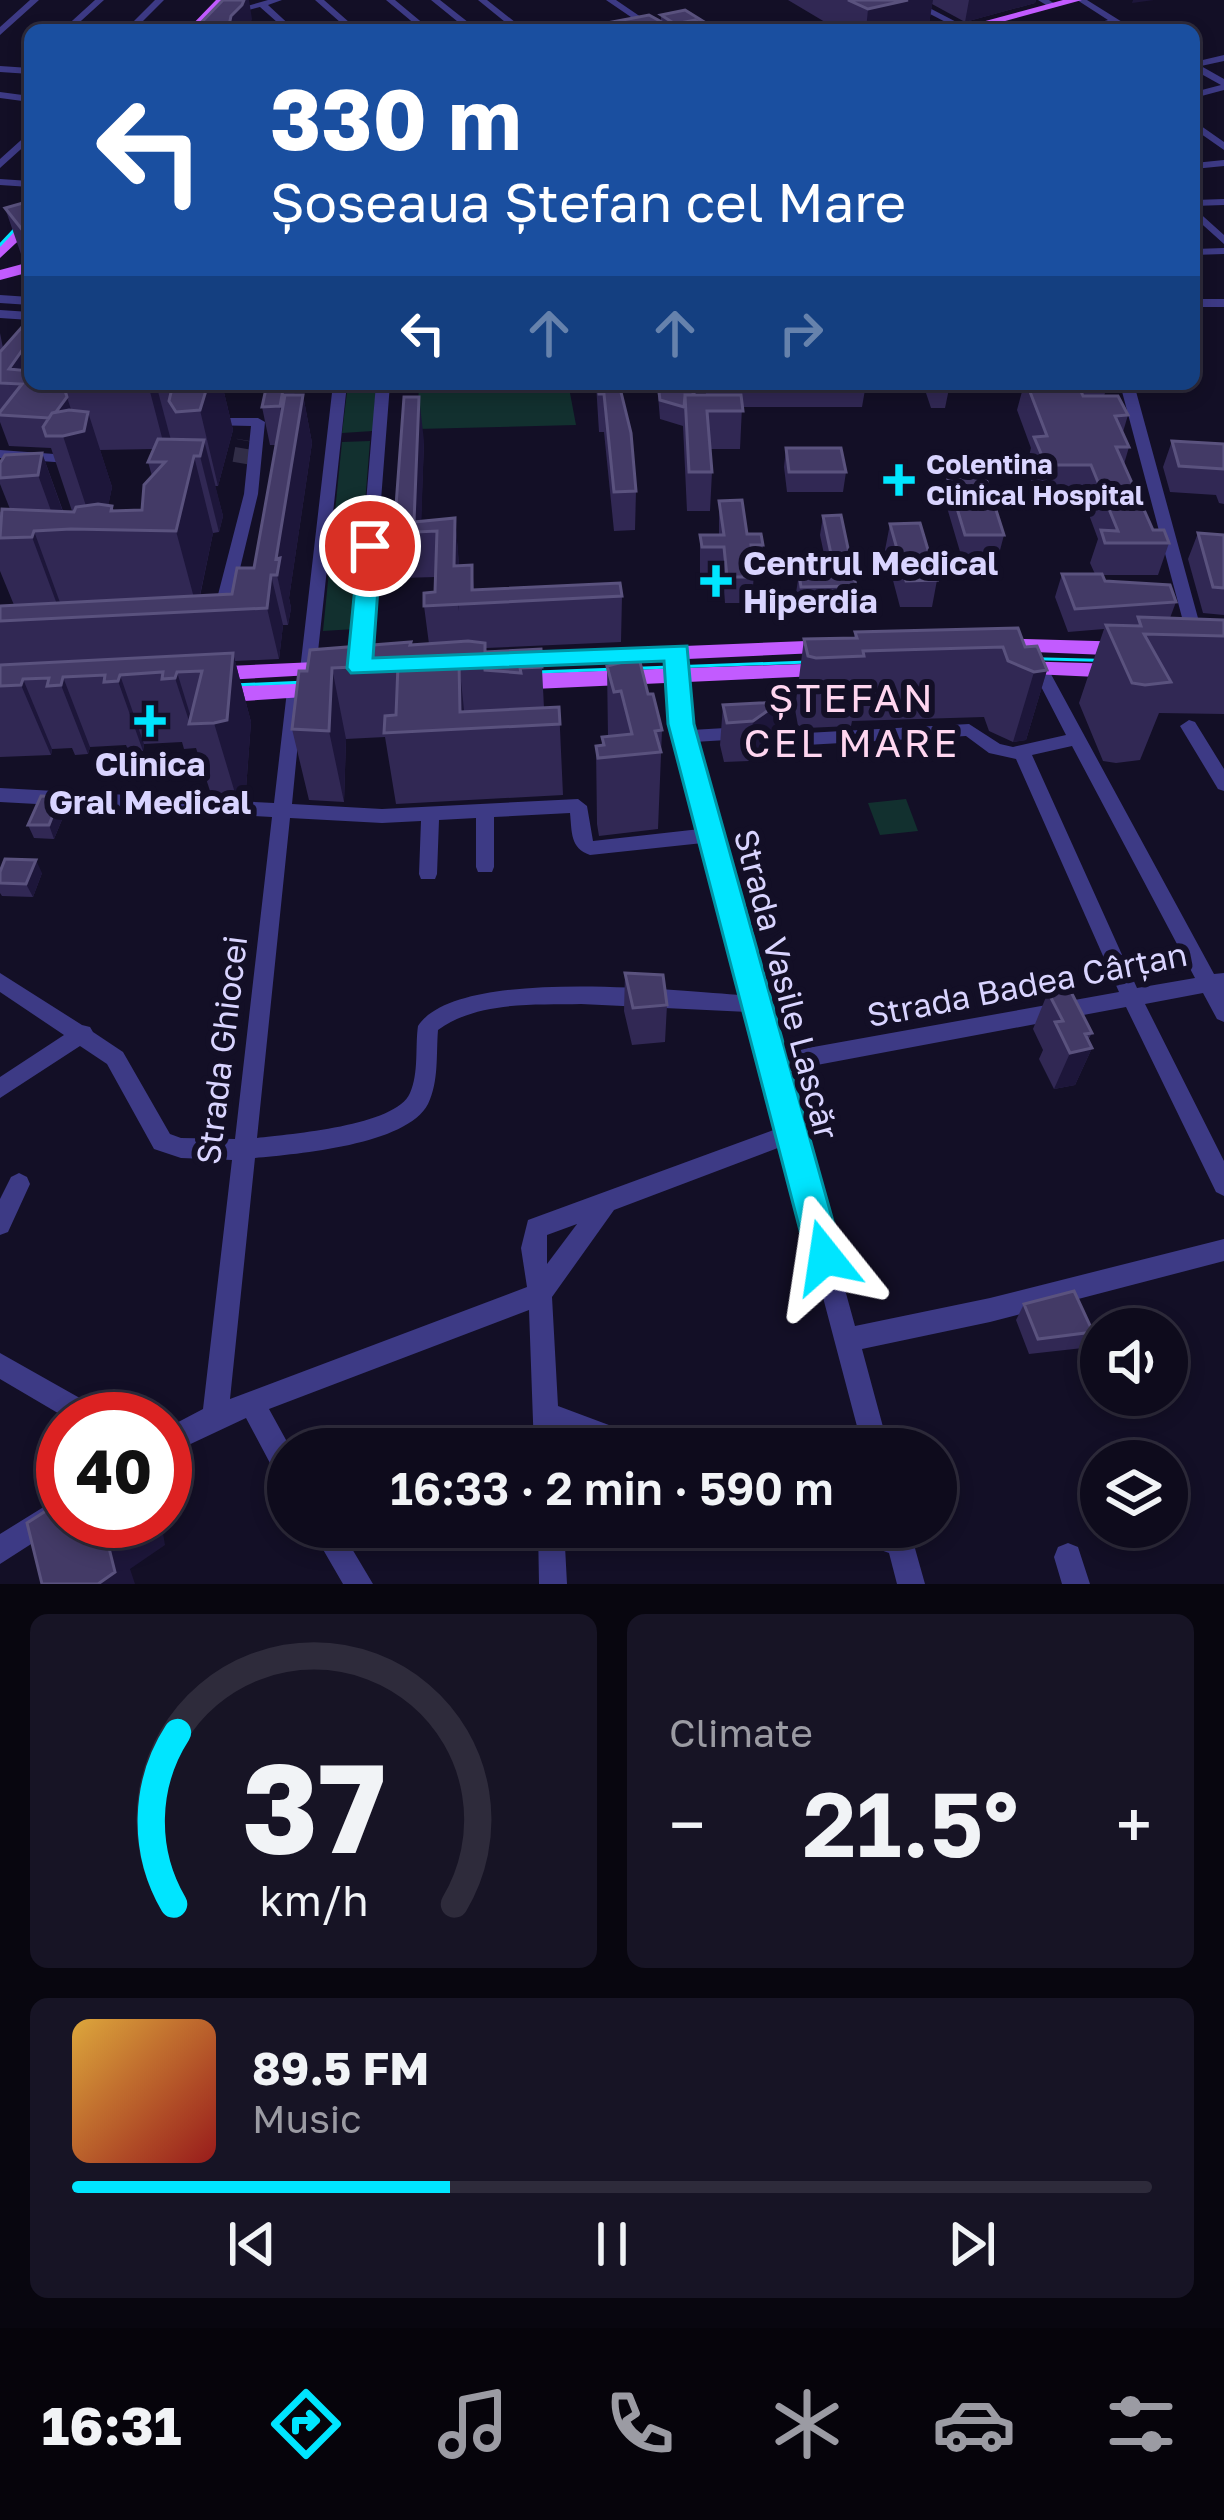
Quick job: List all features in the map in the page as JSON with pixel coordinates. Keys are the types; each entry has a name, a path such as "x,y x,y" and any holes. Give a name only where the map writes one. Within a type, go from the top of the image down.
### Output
{"main road":[{"path":"979,24 1048,3 1079,0"},
{"path":"204,24 232,6"},
{"path":"0,232 24,208"},
{"path":"0,253 24,227"},
{"path":"1153,672 1040,669 977,656 1156,649 1204,654"},
{"path":"486,672 858,658"},
{"path":"172,675 308,670 369,674"},
{"path":"196,696 295,692 369,674"}],"street":[{"path":"0,32 35,0"},
{"path":"73,24 100,0"},
{"path":"135,24 160,0"},
{"path":"232,6 278,0"},
{"path":"319,0 347,24"},
{"path":"390,0 420,24"},
{"path":"435,0 466,24"},
{"path":"482,0 513,24"},
{"path":"610,0 647,24"},
{"path":"907,0 953,24"},
{"path":"1079,0 1121,24"},
{"path":"262,4 284,24"},
{"path":"632,14 643,9"},
{"path":"1100,24 1115,20"},
{"path":"0,107 6,96"},
{"path":"1200,129 1224,147"},
{"path":"0,166 24,141"},
{"path":"1200,214 1224,241"},
{"path":"308,670 339,390"},
{"path":"369,674 383,390"},
{"path":"1129,390 1204,654"},
{"path":"196,625 219,624 232,554 243,534 258,422 201,422"},
{"path":"244,440 248,422"},
{"path":"0,454 68,460"},
{"path":"0,467 34,470 45,458"},
{"name":"Strada Vasile Lascăr","path":"676,664 684,736 871,1428"},
{"path":"1040,669 1075,739 1216,982 1224,1013"},
{"name":"Strada Ghiocei","path":"215,1418 295,692"},
{"path":"1189,726 1224,784"},
{"path":"684,736 767,730 806,739 969,730 995,749 1022,753 1075,739"},
{"path":"1022,753 1132,999 1224,1185"},
{"path":"0,795 430,814 578,806 582,842 590,848 710,835"},
{"path":"485,812 485,867"},
{"path":"428,874 430,814"},
{"path":"0,981 115,1058 162,1142 185,1152 242,1149 380,1126 403,1116 420,1096 428,1026 449,1010 520,994 755,1004"},
{"name":"Strada Badea Cârțan","path":"772,1064 1216,982"},
{"path":"0,1090 83,1034"},
{"path":"546,1428 540,1294 532,1248 536,1228 790,1133"},
{"path":"0,1224 19,1184"},
{"path":"192,1430 540,1294 605,1205"},
{"path":"848,1340 989,1310 1224,1250"},
{"path":"0,1365 46,1392"},
{"path":"253,1404 267,1431"},
{"path":"546,1414 584,1428"},
{"path":"0,1550 36,1526"},
{"path":"336,1548 359,1584"},
{"path":"552,1548 553,1584"},
{"path":"902,1548 911,1584"}],"green space":[{"path":"347,390 376,390 373,431 342,433"},
{"path":"419,390 578,390 570,393 576,425 417,429"},
{"path":"370,441 355,629 323,631 342,442"},
{"path":"906,799 918,831 880,835 868,803"}],"building":[{"path":"223,0 244,0 229,24 200,24"},
{"path":"848,0 908,0 868,9"},
{"path":"685,10 706,24 695,20 675,24 661,15"},
{"path":"649,15 665,24 615,24 612,22"},
{"path":"24,203 24,232 5,208"},
{"path":"24,325 24,348 9,369 24,370 24,390 65,390 67,397 49,418 0,415 22,384 0,383 0,352"},
{"path":"172,390 206,390 200,410 176,412 169,401"},
{"path":"266,390 283,390 280,406 262,407"},
{"path":"599,390 620,390 631,433 636,491 614,492 604,394"},
{"path":"659,390 696,390 685,395 684,407 660,400"},
{"path":"1029,390 1118,396 1128,415 1115,416 1129,447 1116,447 1153,530 1164,530 1169,543 1105,543 1101,530 1118,531 1091,465 1046,465 1034,437 1047,436"},
{"path":"285,395 303,395 276,559 280,558 277,575 271,575 267,608 0,621 0,606 232,594 237,568 254,568"},
{"path":"685,395 741,395 743,411 707,411 712,472 689,472"},
{"path":"404,397 419,397 414,522 455,518 454,566 472,565 472,590 620,583 622,596 424,606 424,593 435,592 437,531 394,533"},
{"path":"88,412 84,431 46,436 43,427 52,413"},
{"path":"158,439 204,440 200,456 194,456 176,531 71,529 0,538 2,509 74,512 76,507 98,504 112,506 111,511 142,510 144,485 165,462 148,462"},
{"path":"1172,441 1224,444 1224,469 1179,466"},
{"path":"786,448 841,448 846,472 789,472"},
{"path":"42,453 38,475 0,478 5,455"},
{"path":"971,466 982,466 1004,535 965,535 947,475 973,475"},
{"path":"742,500 747,534 761,534 763,545 751,545 755,577 727,577 724,547 702,547 700,535 724,535 719,501"},
{"path":"841,515 856,586 801,587 799,574 835,573 823,516"},
{"path":"920,523 937,580 906,581 890,524"},
{"path":"1198,533 1224,535 1224,588 1213,587"},
{"path":"1062,574 1102,574 1105,581 1170,585 1176,602 1075,609"},
{"path":"1138,617 1224,620 1224,636 1144,634 1171,682 1132,683 1106,625 1141,626"},
{"path":"1018,628 1025,647 1037,646 1047,670 1034,672 1008,661 1003,647 863,651 864,656 816,658 808,656 804,639 857,638 855,632"},
{"path":"485,643 485,652 541,649 542,667 520,668 521,673 485,670 484,660 459,662 460,712 559,707 560,724 384,733 385,716 396,715 398,665 332,668 329,731 292,729 299,671 307,671 310,650"},
{"path":"233,653 227,720 214,723 189,724 202,671 177,672 175,678 162,679 163,672 120,675 118,681 104,682 105,675 63,677 61,685 47,686 49,678 23,679 21,685 0,686 0,665"},
{"path":"639,658 662,730 655,731 661,752 598,758 596,746 604,745 602,737 632,734 621,691 614,692 607,666"},
{"path":"780,702 753,721 727,723 723,705"},
{"path":"41,796 60,797 49,825 28,825"},
{"path":"5,859 36,860 26,884 0,883"},
{"path":"625,973 663,975 667,1005 633,1008"},
{"path":"1069,988 1092,1033 1085,1034 1092,1048 1070,1053 1055,1022 1063,1021 1048,992"},
{"path":"1074,1291 1082,1308 1080,1334 1038,1339 1024,1304"},
{"path":"36,1517 36,1548 109,1548 115,1572 98,1584 42,1584 27,1523"}],"tunnel":[{"path":"240,463 244,440"}],"tram line":[{"path":"0,245 24,219"},
{"path":"1007,658 1127,661"},
{"path":"510,673 833,661"},
{"path":"210,686 330,681"}],"place":[{"name":"Colentina Clinical Hospital","path":"899,480"},
{"name":"Centrul Medical Hiperdia","path":"716,581"},
{"name":"Clinica Gral Medical","path":"150,721"}],"district":[{"name":"ȘTEFAN CEL MARE","path":"852,720"}],"route":[{"path":"370,546 360,668 678,652 674,675 681,724 825,1257"}]}
